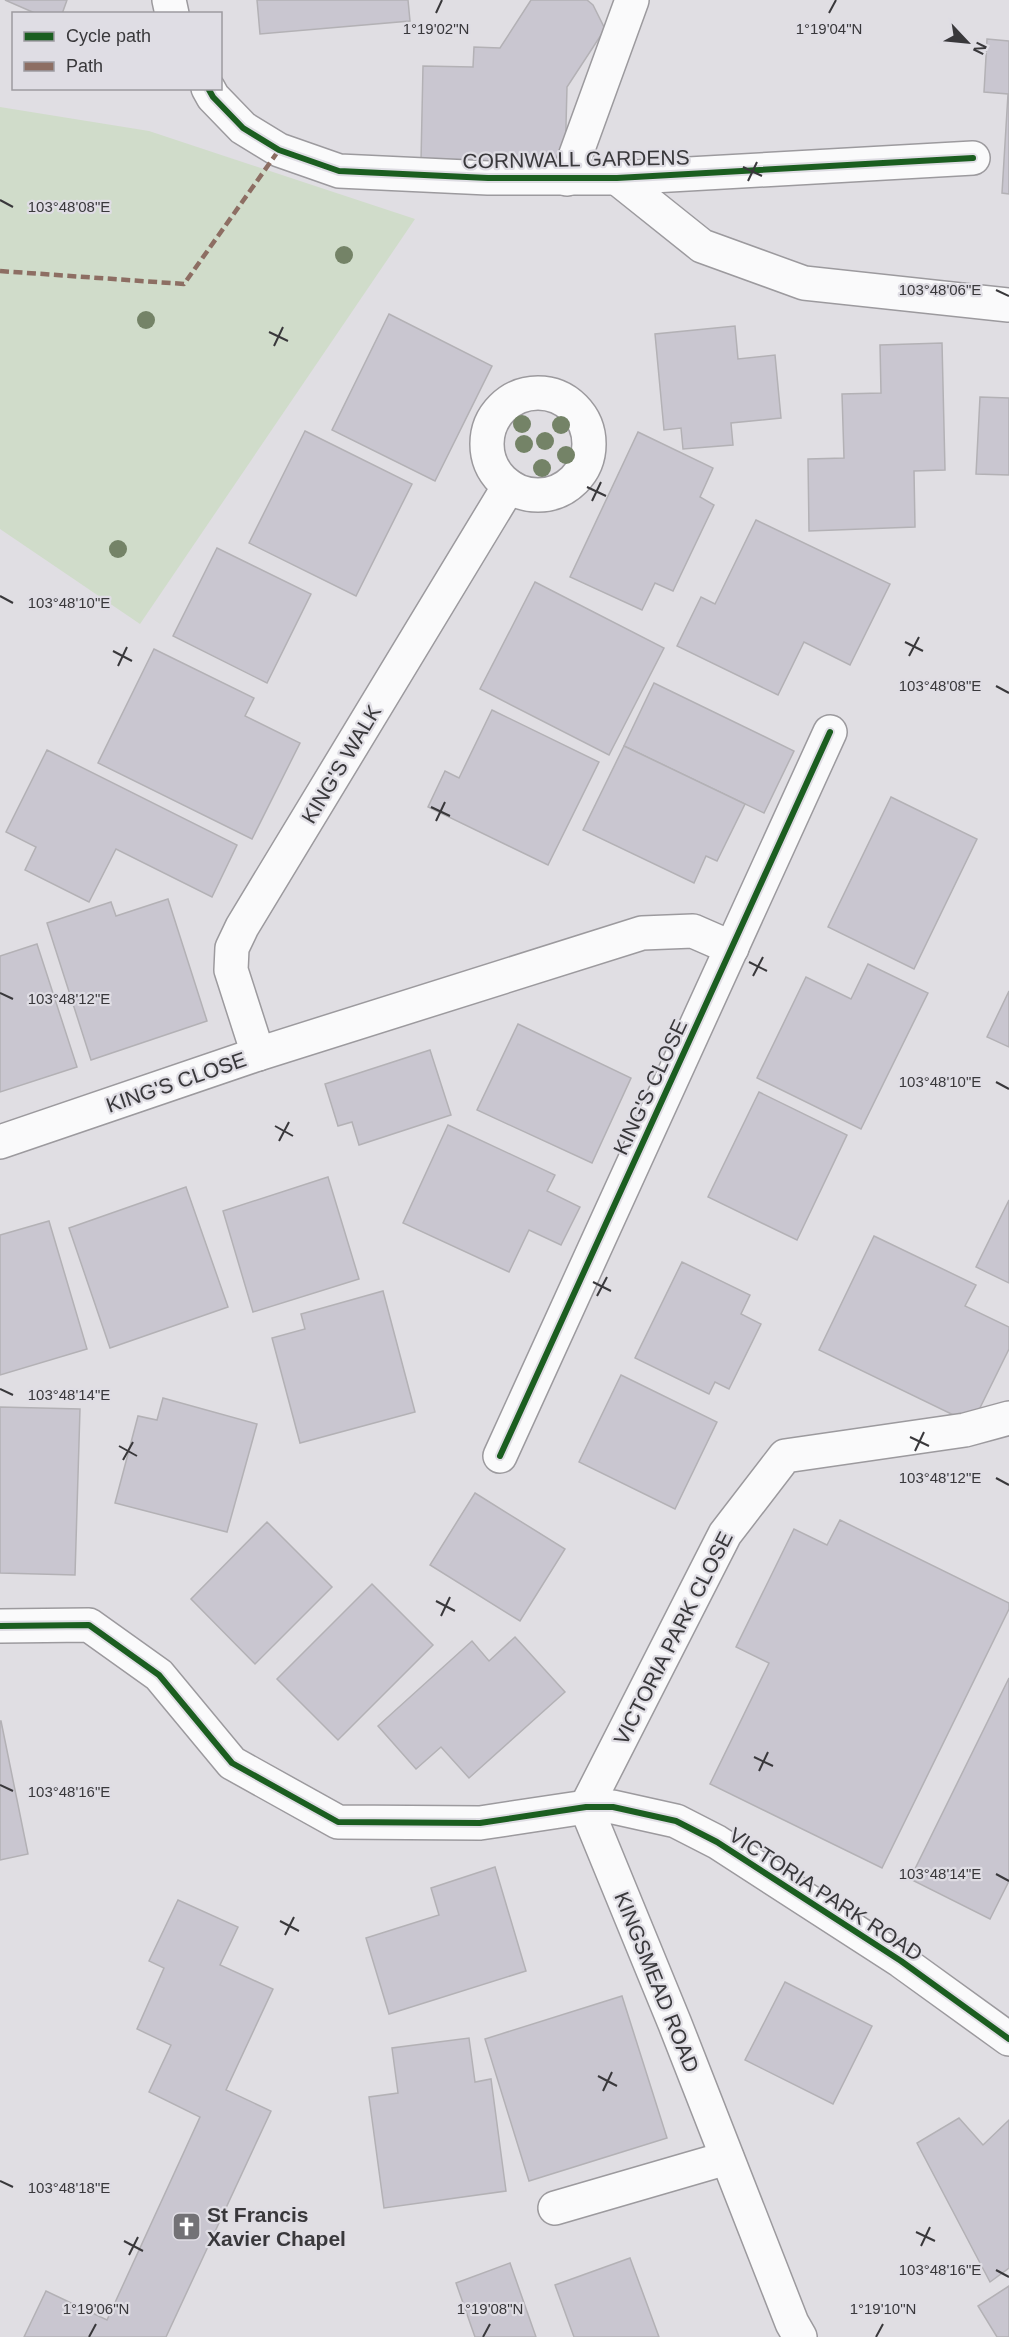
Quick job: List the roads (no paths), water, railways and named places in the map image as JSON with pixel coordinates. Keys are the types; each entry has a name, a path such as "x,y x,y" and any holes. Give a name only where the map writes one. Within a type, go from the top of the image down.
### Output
{"street":[{"path":"567,179 632,0"},
{"name":"CORNWALL GARDENS","path":"209,90 213,98 243,128 279,150 339,171 488,178 617,178 973,158"},
{"name":"CORNWALL GARDENS","path":"617,178 702,246 804,283 1009,305"},
{"name":"KING'S WALK","path":"258,1054 231,970 232,948 242,927 509,486"},
{"name":"KING'S CLOSE","path":"500,1456 830,732"},
{"name":"KING'S CLOSE","path":"0,1142 258,1054 642,933 693,931 732,948"},
{"name":"VICTORIA PARK CLOSE","path":"586,1807 724,1534 785,1456 965,1430 1009,1418"},
{"name":"VICTORIA PARK ROAD","path":"0,1626 89,1625 159,1675 232,1763 338,1822 480,1823 586,1807 613,1808 676,1821 717,1842 901,1961 1009,2039"},
{"name":"KINGSMEAD ROAD","path":"586,1807 792,2323 800,2337"},
{"path":"555,2208 727,2158"}],"place":[{"name":"St Francis Xavier Chapel","path":"186,2226"}]}
